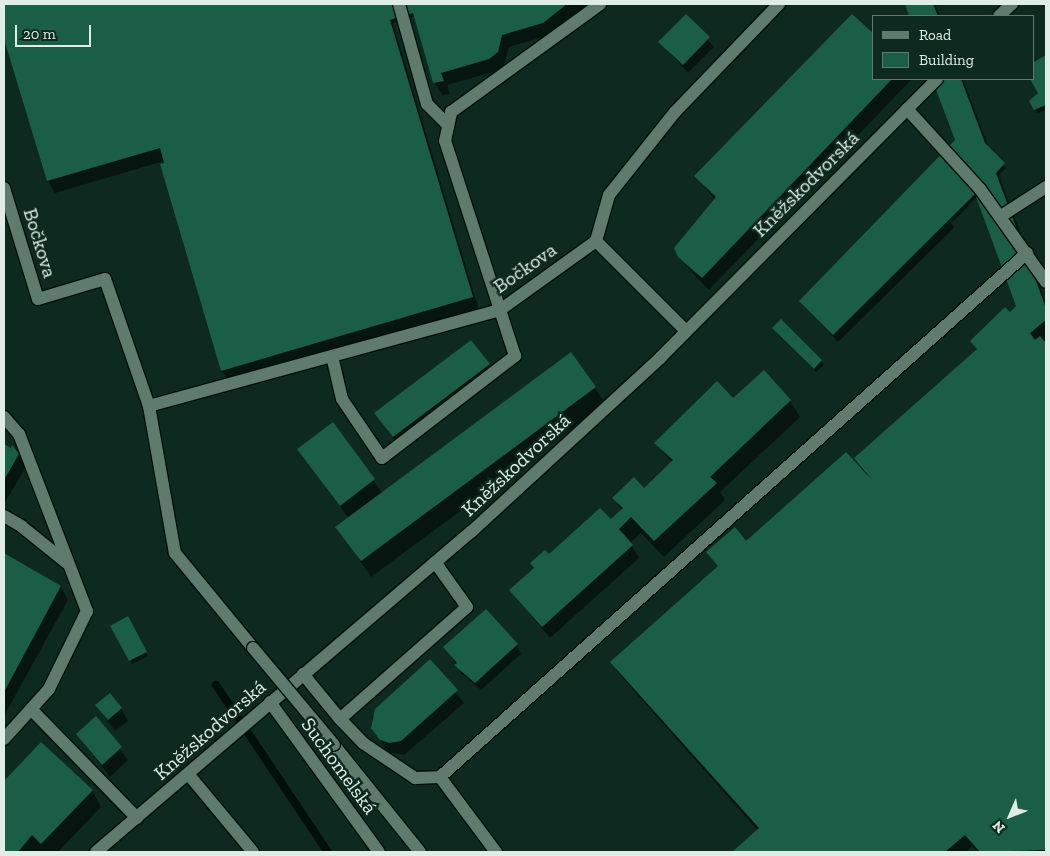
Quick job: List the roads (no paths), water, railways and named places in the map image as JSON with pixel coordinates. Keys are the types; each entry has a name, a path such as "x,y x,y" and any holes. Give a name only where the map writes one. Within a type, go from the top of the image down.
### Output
{"street":[{"path":"400,4 427,104 448,125"},
{"path":"332,356 342,400 382,458 515,356 445,141 451,112 600,4"},
{"path":"686,331 596,241 609,195 675,112 779,4"},
{"path":"1000,15 1012,4"},
{"name":"Kněžskodvorská","path":"96,852 435,562 686,331 936,80"},
{"path":"907,109 980,189 1028,253 1046,282"},
{"path":"1000,216 1046,187"},
{"name":"Bočkova","path":"4,188 38,299 105,279 149,406 500,310 596,241"},
{"path":"303,674 340,719 363,743 415,778 440,778 1028,253"},
{"path":"149,406 175,553 420,852"},
{"path":"4,417 19,434 87,611 49,690 4,739"},
{"path":"4,516 21,526 69,565"},
{"path":"340,719 467,607 435,562"},
{"name":"Suchomelská","path":"270,702 379,852"},
{"path":"31,709 137,818"},
{"path":"188,775 253,852"},
{"path":"440,778 496,852"}],"waterway":[{"path":"216,685 328,852"}]}
